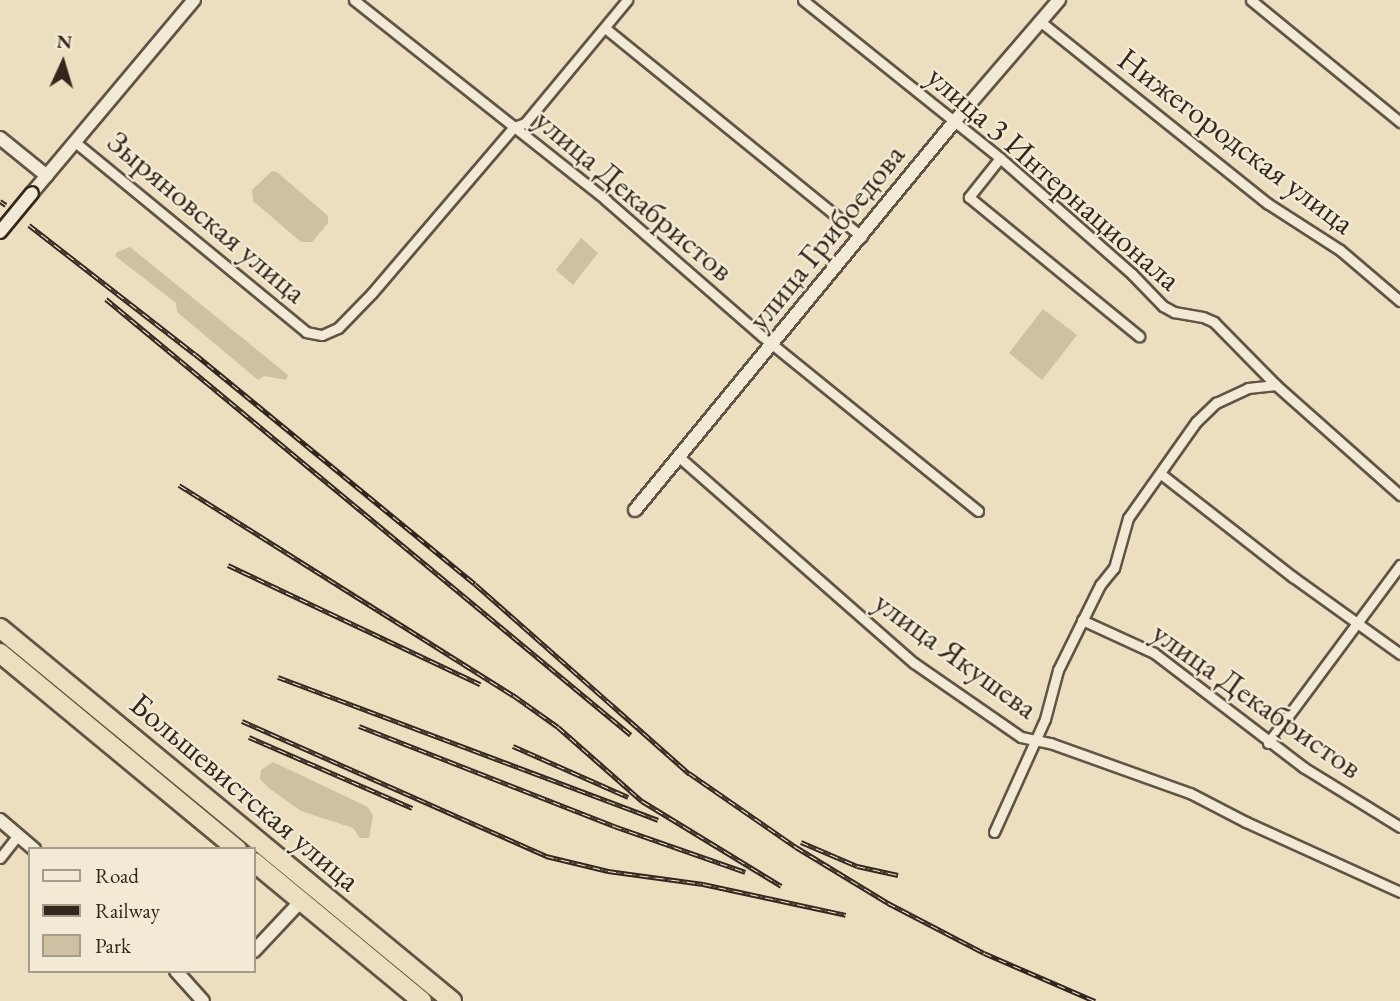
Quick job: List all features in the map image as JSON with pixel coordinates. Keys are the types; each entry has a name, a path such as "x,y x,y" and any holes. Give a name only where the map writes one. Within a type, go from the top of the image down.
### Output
{"highway":[{"name":"Большевистская улица","path":"0,628 452,1001"},
{"name":"Большевистская улица","path":"0,653 235,847"},
{"name":"Большевистская улица","path":"256,864 422,1001"}],"street":[{"path":"0,232 194,0"},
{"name":"улица Декабристов","path":"354,0 606,200 773,344 978,511"},
{"path":"514,127 526,124 627,0"},
{"name":"улица 3 Интернационала","path":"803,0 1000,159 1132,274 1163,306 1174,312 1203,317 1214,322 1276,385 1400,495"},
{"name":"улица Грибоедова","path":"635,510 954,122 1059,0"},
{"path":"1251,0 1400,122"},
{"name":"Нижегородская улица","path":"1041,22 1267,203 1340,250 1400,301"},
{"path":"605,28 862,237"},
{"name":"Зыряновская улица","path":"75,142 213,259 306,332 322,335 338,328 372,293 514,127"},
{"path":"0,138 47,176"},
{"path":"1000,159 969,197 1139,336"},
{"path":"993,832 1045,719 1058,670 1100,585 1114,568 1128,518 1196,422 1216,403 1248,388 1276,385"},
{"name":"улица Якушева","path":"678,456 914,663 1021,737 1102,760 1190,793 1246,822 1400,892"},
{"path":"1161,474 1356,624 1400,654"},
{"path":"1268,743 1400,565"},
{"name":"улица Декабристов","path":"1082,620 1154,653 1268,743 1400,827"},
{"path":"0,820 32,847"},
{"path":"0,858 18,835"},
{"path":"256,949 301,901"},
{"path":"178,973 203,1001"}],"green space":[{"path":"272,171 277,172 328,216 328,223 312,242 301,242 253,201 252,190"},
{"path":"581,238 598,253 573,285 556,270"},
{"path":"130,247 288,375 286,380 264,376 258,380 177,312 176,303 115,256 117,252"},
{"path":"1043,309 1077,335 1042,380 1009,353"},
{"path":"273,762 368,807 373,816 369,838 360,838 353,828 301,811 270,789 260,779 261,770"}],"railway":[{"path":"0,201 6,205"},
{"path":"29,225 195,354 475,584 689,773 796,847 888,903 984,953 1095,1001"},
{"path":"106,299 631,735"},
{"path":"179,485 513,695 558,727 642,801 781,886"},
{"path":"228,565 480,684"},
{"path":"278,677 658,820"},
{"path":"242,721 546,856 608,871 703,884 846,915"},
{"path":"359,726 614,826 745,872"},
{"path":"249,737 412,808"},
{"path":"513,746 628,797"},
{"path":"801,842 857,866 898,875"}]}
